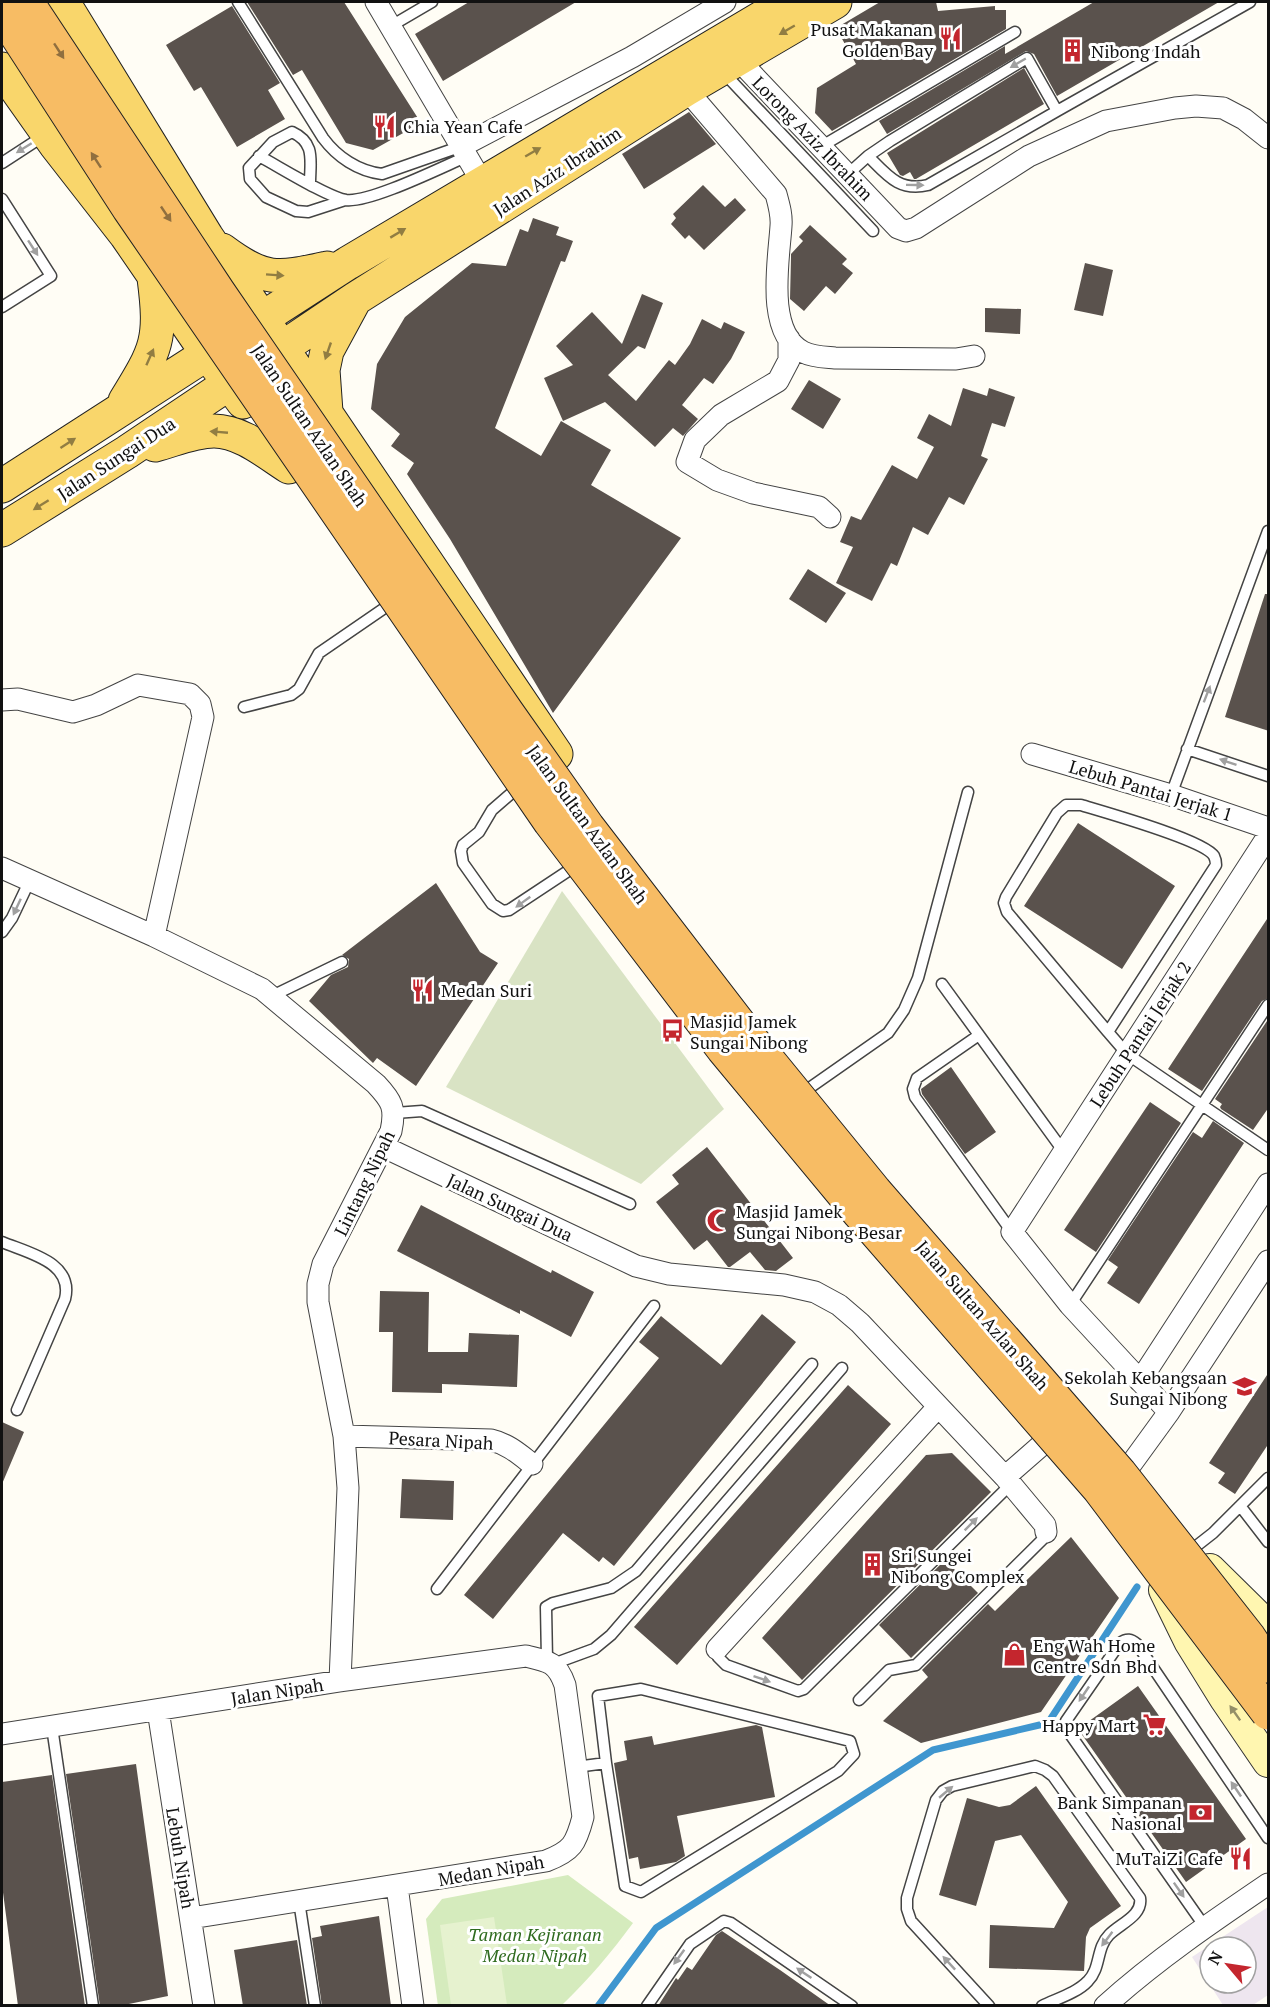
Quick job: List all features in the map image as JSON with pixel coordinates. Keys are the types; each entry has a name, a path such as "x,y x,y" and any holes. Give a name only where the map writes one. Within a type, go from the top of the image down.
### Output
{"highway":[{"name":"Jalan Sultan Azlan Shah","path":"27,2 218,291 588,827 759,1048 875,1191 1120,1473 1269,1665"},
{"name":"Jalan Sultan Azlan Shah","path":"2,14 135,219 550,822 730,1059 859,1213 1099,1489 1269,1713"}],"main road":[{"name":"Jalan Sultan Azlan Shah","path":"63,2 130,115 207,237 630,865 757,1029 1129,1467 1190,1551 1236,1629 1269,1674"},
{"name":"Jalan Aziz Ibrahim","path":"721,55 788,2"},
{"name":"Jalan Aziz Ibrahim","path":"283,347 679,80 721,55 835,2"},
{"path":"26,104 59,116 72,115 86,107 95,95 101,63"},
{"name":"Jalan Sultan Azlan Shah","path":"2,69 47,134 126,235 386,607 470,733 572,869 842,1210 1094,1497 1156,1575 1225,1633 1269,1693"},
{"name":"Jalan Aziz Ibrahim","path":"207,353 348,263 471,161 679,80"},
{"path":"207,237 240,263 260,274 275,277 348,263"},
{"path":"121,408 153,355 158,336 153,276"},
{"path":"326,415 322,370 327,351 355,299"},
{"name":"Jalan Sungai Dua","path":"2,530 127,452 283,347"},
{"path":"2,486 207,353"},
{"path":"127,452 214,431 244,439 289,467"},
{"name":"Jalan Sultan Azlan Shah","path":"1190,1551 1269,1626"},
{"name":"Jalan Sultan Azlan Shah","path":"1156,1575 1189,1641 1225,1699 1269,1761"}],"street":[{"path":"376,2 471,161 632,57 725,2"},
{"name":"Lorong Aziz Ibrahim","path":"721,55 822,146 898,228 906,231 916,228 1029,156 1106,121 1175,108 1196,106 1223,108 1244,118 1269,138"},
{"path":"679,80 776,194 781,212 777,252 777,300 782,325 789,339 801,351 816,356 956,359 974,356"},
{"path":"789,339 789,360 778,381 722,415 695,440 687,462 717,480 753,493 819,507 830,517"},
{"path":"2,700 18,699 73,712 96,705 138,685 190,694 200,704 203,717 154,936"},
{"name":"Lebuh Pantai Jerjak 1","path":"1032,754 1171,795 1269,828"},
{"name":"Lebuh Pantai Jerjak 2","path":"1012,1232 1269,836"},
{"name":"Lintang Nipah","path":"2,868 154,936 262,989 376,1084 388,1097 395,1113 384,1148 323,1264 318,1284 321,1322 344,1436 348,1488 340,1681"},
{"name":"Jalan Sungai Dua","path":"384,1148 636,1266 669,1274 784,1285 815,1292 839,1305 860,1323 1008,1480 1045,1524 1046,1532"},
{"path":"1140,1381 1269,1184"},
{"path":"1012,1232 1070,1305 1169,1412"},
{"path":"1129,1467 1169,1412 1269,1262"},
{"path":"717,1648 938,1407"},
{"name":"Pesara Nipah","path":"344,1436 491,1440 502,1443 532,1464"},
{"path":"1008,1480 1045,1442"},
{"name":"Jalan Nipah","path":"2,1734 340,1681 526,1656 550,1662"},
{"name":"Medan Nipah","path":"191,1918 546,1861 571,1848 579,1834 583,1817 565,1685 561,1673 550,1662"},
{"name":"Lebuh Nipah","path":"158,1710 191,1918 202,2005"},
{"path":"1105,2006 1131,1982 1205,1927 1269,1884"},
{"path":"397,1886 413,2006"}],"lane":[{"path":"238,2 332,151 370,173 382,174 471,161"},
{"path":"391,26 432,2"},
{"path":"868,156 891,179 900,184 918,187 928,185 1250,2"},
{"path":"822,146 1015,32"},
{"path":"721,55 873,231"},
{"path":"848,174 868,156 1027,58 1057,111"},
{"path":"310,183 310,148 303,137 292,132 273,142 249,168 250,179 266,197 296,211 308,212 345,200 364,199 471,161"},
{"path":"2,163 47,134"},
{"path":"258,156 345,200"},
{"path":"2,199 51,276 2,307"},
{"path":"1171,795 1269,531"},
{"path":"244,707 291,695 299,689 319,653 386,607"},
{"path":"1187,749 1269,776"},
{"path":"514,791 492,810 479,832 463,845 461,851 463,863 492,904 503,911 509,910 572,869"},
{"path":"808,1089 888,1033 904,1010 918,978 968,792"},
{"path":"1108,1032 1216,865 1213,855 1182,838 1081,805 1065,805 1057,813 1006,897 1004,903 1007,912 1108,1032 1127,1054 1269,1150"},
{"path":"2,932 12,918 30,880"},
{"path":"272,996 342,962"},
{"path":"942,984 1064,1152"},
{"path":"1070,1305 1269,1005"},
{"path":"979,1035 917,1078 913,1089 915,1097 1012,1232"},
{"path":"395,1113 422,1112 630,1204"},
{"path":"2,1242 55,1265 64,1276 68,1287 65,1299 17,1410"},
{"path":"437,1589 654,1306"},
{"path":"812,1365 636,1571 611,1588 553,1603 546,1607 550,1662 594,1649 611,1635 842,1368"},
{"path":"1190,1551 1213,1533 1269,1478"},
{"path":"717,1648 718,1657 726,1665 798,1691 804,1689 1008,1480"},
{"path":"1241,1506 1269,1542"},
{"path":"859,1700 889,1670 916,1665 1042,1540 1046,1532"},
{"path":"1205,1927 1065,1726 1066,1721 1120,1642 1125,1639 1137,1644 1269,1838"},
{"path":"641,1689 850,1742 854,1754 838,1771 641,1893 625,1886 606,1763 598,1696 641,1689"},
{"path":"52,1727 93,2006"},
{"path":"576,1767 606,1763"},
{"path":"989,2006 910,1921 906,1910 907,1898 936,1800 943,1791 952,1786 1035,1766 1053,1776 1140,1898 1141,1905 1138,1911 1103,1942 1097,1966 1088,1981 1042,2006"},
{"path":"299,1901 315,2006"},
{"path":"647,2006 690,1944 724,1921 731,1923 852,2006"}],"shaded area":[{"path":"1268,1907 1268,1995 1253,2005 1223,2005 1217,1995 1258,1995 1258,1935 1225,1935"},
{"path":"1198,1953 1198,1966 1192,1957"}],"green space":[{"path":"562,891 724,1109 641,1184 446,1087"},
{"name":"Taman Kejiranan Medan Nipah","path":"568,1875 633,1923 572,1996 562,2005 438,2006 426,1919 442,1899"},
{"path":"494,1917 507,2005 451,2005 440,1925"}],"building":[{"path":"247,2 344,2 421,123 373,150 346,143 302,70 293,75"},
{"path":"469,2 576,2 443,81 415,34"},
{"path":"880,2 936,2 938,11 995,6 995,10 1006,10 1006,29 832,131 815,113 817,88 856,64 836,28"},
{"path":"1094,2 1219,2 1057,96 1034,54 1026,51 887,134 879,121 1005,46 1005,54"},
{"path":"232,6 280,83 268,90 285,119 237,147 201,87 194,91 166,45"},
{"path":"1024,68 1044,104 916,179 910,172 903,176 900,175 887,153"},
{"path":"689,112 716,144 644,189 622,154"},
{"path":"703,185 725,207 735,198 746,210 704,250 689,235 685,239 671,224 676,218 673,214"},
{"path":"533,218 559,227 556,235 573,241 565,262 561,261 495,428 541,456 561,421 611,450 591,485 681,538 553,713 450,539 407,474 414,463 391,446 400,434 371,409 377,364 405,317 472,263 506,266 520,229 528,232"},
{"path":"810,225 847,259 842,264 853,273 835,294 826,286 804,311 790,299 791,254 803,241 799,237"},
{"path":"1085,263 1113,270 1103,316 1074,310"},
{"path":"642,294 663,303 645,349 638,346 608,375 636,401 669,360 675,365 690,344 702,319 721,329 724,322 745,332 731,359 713,384 704,378 682,405 698,419 683,436 673,428 655,447 605,402 563,421 544,378 573,365 556,346 592,312 622,344"},
{"path":"985,308 1021,309 1020,334 985,332"},
{"path":"809,380 841,399 823,429 791,409"},
{"path":"963,388 987,396 989,388 1015,397 1005,427 992,423 981,456 988,459 964,505 949,497 928,535 913,527 897,566 891,563 872,601 836,583 853,547 840,542 851,516 861,520 892,465 917,479 934,447 917,438 929,414 951,426"},
{"path":"808,569 846,593 826,623 789,599"},
{"path":"1265,594 1269,594 1269,731 1225,717"},
{"path":"1078,823 1175,886 1122,969 1024,906"},
{"name":"Medan Suri","path":"436,883 480,952 498,963 416,1086 377,1058 373,1063 309,1001 331,975 348,967 349,959 342,955"},
{"path":"1269,916 1269,998 1262,1001 1202,1091 1168,1069"},
{"path":"1269,1018 1269,1107 1253,1130 1221,1109 1222,1104 1215,1099"},
{"path":"951,1067 996,1132 965,1154 922,1094 921,1089"},
{"path":"1150,1102 1181,1123 1096,1252 1064,1230"},
{"path":"1213,1121 1244,1143 1139,1304 1107,1283 1118,1267 1108,1260 1193,1132 1202,1138"},
{"name":"Masjid Jamek Sungai Nibong Besar","path":"707,1147 793,1258 776,1271 765,1270 750,1252 728,1267 707,1240 694,1250 656,1202 679,1184 672,1175"},
{"path":"421,1205 551,1273 552,1270 594,1292 571,1337 520,1310 520,1314 397,1251"},
{"path":"380,1291 429,1292 428,1352 468,1352 469,1333 519,1335 517,1387 442,1384 442,1393 392,1392 393,1332 379,1332"},
{"path":"762,1314 796,1342 614,1566 603,1557 599,1562 563,1533 493,1619 464,1595 659,1358 639,1342 661,1316 721,1365"},
{"path":"1269,1372 1269,1443 1235,1494 1218,1483 1225,1473 1209,1463"},
{"path":"848,1385 891,1424 677,1665 634,1627"},
{"path":"2,1422 24,1432 2,1484"},
{"name":"Sri Sungei Nibong Complex","path":"952,1453 991,1492 802,1680 762,1638 926,1455"},
{"path":"402,1479 454,1481 453,1520 400,1518"},
{"name":"Eng Wah Home Centre Sdn Bhd","path":"1071,1537 1119,1598 1041,1712 921,1743 883,1721 928,1677 922,1670 988,1604 995,1611"},
{"path":"945,1560 978,1593 911,1658 879,1625"},
{"path":"1138,1686 1246,1839 1186,1882 1078,1729"},
{"path":"756,1725 762,1727 775,1797 677,1816 685,1856 676,1862 640,1869 638,1857 629,1859 614,1763 627,1760 624,1741 652,1736 654,1745"},
{"path":"136,1764 168,1996 119,2006 100,2006 66,1774"},
{"path":"52,1775 85,2006 18,2006 2,1885 2,1782"},
{"path":"1036,1786 1121,1906 1090,1928 1086,1937 1084,1971 989,1968 990,1925 1054,1928 1068,1902 1021,1835 995,1841 976,1906 939,1895 967,1798 999,1807 1010,1805"},
{"path":"379,1916 391,2006 322,2006 312,1938 322,1936 320,1926"},
{"path":"722,1931 831,2006 658,2006 676,1978 678,1980 687,1967 692,1970 716,1935"},
{"path":"297,1940 307,2006 243,2006 234,1950"}],"waterway":[{"path":"598,2006 656,1928 933,1750 1048,1723 1137,1587"}],"place":[{"name":"Pusat Makanan Golden Bay","path":"951,39"},
{"name":"Nibong Indah","path":"1073,51"},
{"name":"Chia Yean Cafe","path":"385,126"},
{"name":"Medan Suri","path":"423,990"},
{"name":"Masjid Jamek Sungai Nibong","path":"672,1031"},
{"name":"Masjid Jamek Sungai Nibong Besar","path":"718,1221"},
{"name":"Sekolah Kebangsaan Sungai Nibong","path":"1245,1387"},
{"name":"Sri Sungei Nibong Complex","path":"873,1565"},
{"name":"Eng Wah Home Centre Sdn Bhd","path":"1015,1655"},
{"name":"Happy Mart","path":"1154,1725"},
{"name":"Bank Simpanan Nasional","path":"1200,1812"},
{"name":"MuTaiZi Cafe","path":"1241,1858"}]}
